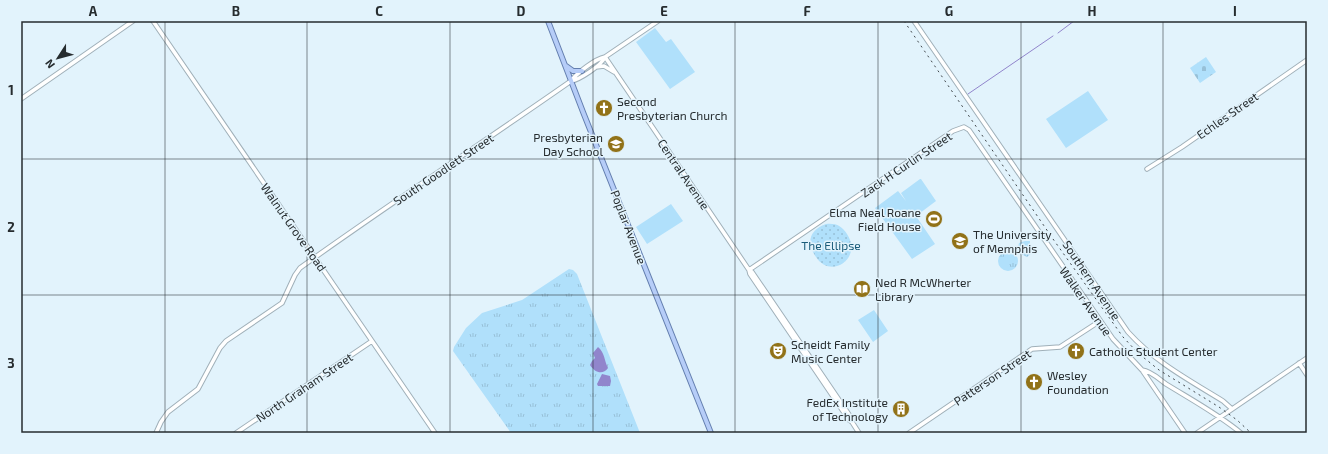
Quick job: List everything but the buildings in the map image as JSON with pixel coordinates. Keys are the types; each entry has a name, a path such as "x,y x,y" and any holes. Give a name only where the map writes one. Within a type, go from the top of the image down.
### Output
{"main road":[{"path":"21,99 133,21"},
{"name":"Walnut Grove Road","path":"153,21 435,433"},
{"name":"Poplar Avenue","path":"548,21 570,81 711,433"},
{"name":"South Goodlett Street","path":"156,433 168,412 198,389 220,348 226,341 282,303 295,275 300,268 400,197 570,81 582,71 658,21"},
{"name":"Southern Avenue","path":"914,21 1128,332 1147,351 1160,361 1224,400 1232,409"},
{"name":"South Goodlett Street","path":"570,81 576,80 604,61 605,57"},
{"name":"Central Avenue","path":"605,57 749,270 752,272 839,399 859,433"},
{"name":"Echles Street","path":"1147,169 1182,147 1307,60"},
{"path":"564,64 573,71 582,71"},
{"path":"595,67 604,66 619,77"},
{"name":"Zack H Curlin Street","path":"749,270 956,129 964,127"},
{"name":"Walker Avenue","path":"964,127 969,130 1100,321 1119,346 1142,370 1185,433"},
{"name":"Patterson Street","path":"909,433 1032,349 1050,349 1060,347 1100,321"},
{"name":"North Graham Street","path":"236,433 372,341"},
{"path":"1197,433 1307,358"},
{"path":"1299,363 1307,375"},
{"path":"1142,370 1147,371 1220,417 1242,433"}],"green space":[{"path":"655,28 666,42 671,39 695,72 670,89 636,42"},
{"path":"1206,57 1216,72 1200,83 1190,68"},
{"path":"1088,91 1108,120 1066,148 1046,119"},
{"path":"920,179 936,201 916,216 935,244 912,259 875,208 898,191 906,201 901,193"},
{"path":"671,204 683,221 647,244 636,227"},
{"name":"The Ellipse","path":"826,224 833,224 841,227 847,234 851,243 851,251 848,258 837,266 822,264 816,257 811,247 810,242 813,233"},
{"path":"1030,241 1030,245 1034,247 1032,253 1027,257 1021,254 1018,247 1019,243"},
{"path":"1004,251 1012,251 1018,257 1018,265 1012,271 1004,271 998,265 998,257"},
{"path":"569,269 573,270 577,274 640,433 511,433 453,351 466,328 482,313 522,300"},
{"path":"874,310 888,331 873,342 858,320"}],"shaded area":[{"path":"598,347 603,354 608,368 604,372 594,370 590,365 595,358 593,353"},
{"path":"602,374 610,376 610,386 598,386 597,384"}],"waterway":[{"path":"1058,33 1074,21"},
{"path":"968,94 1053,36"}],"railway":[{"path":"904,21 1053,239 1123,337 1138,353 1159,370 1219,407 1237,420 1251,433"}],"place":[{"name":"Second Presbyterian Church","path":"604,108"},
{"name":"Presbyterian Day School","path":"616,144"},
{"name":"Elma Neal Roane Field House","path":"934,219"},
{"name":"The University of Memphis","path":"960,241"},
{"name":"Ned R McWherter Library","path":"862,289"},
{"name":"Scheidt Family Music Center","path":"778,351"},
{"name":"Catholic Student Center","path":"1076,351"},
{"name":"Wesley Foundation","path":"1034,382"},
{"name":"FedEx Institute of Technology","path":"901,409"}]}
